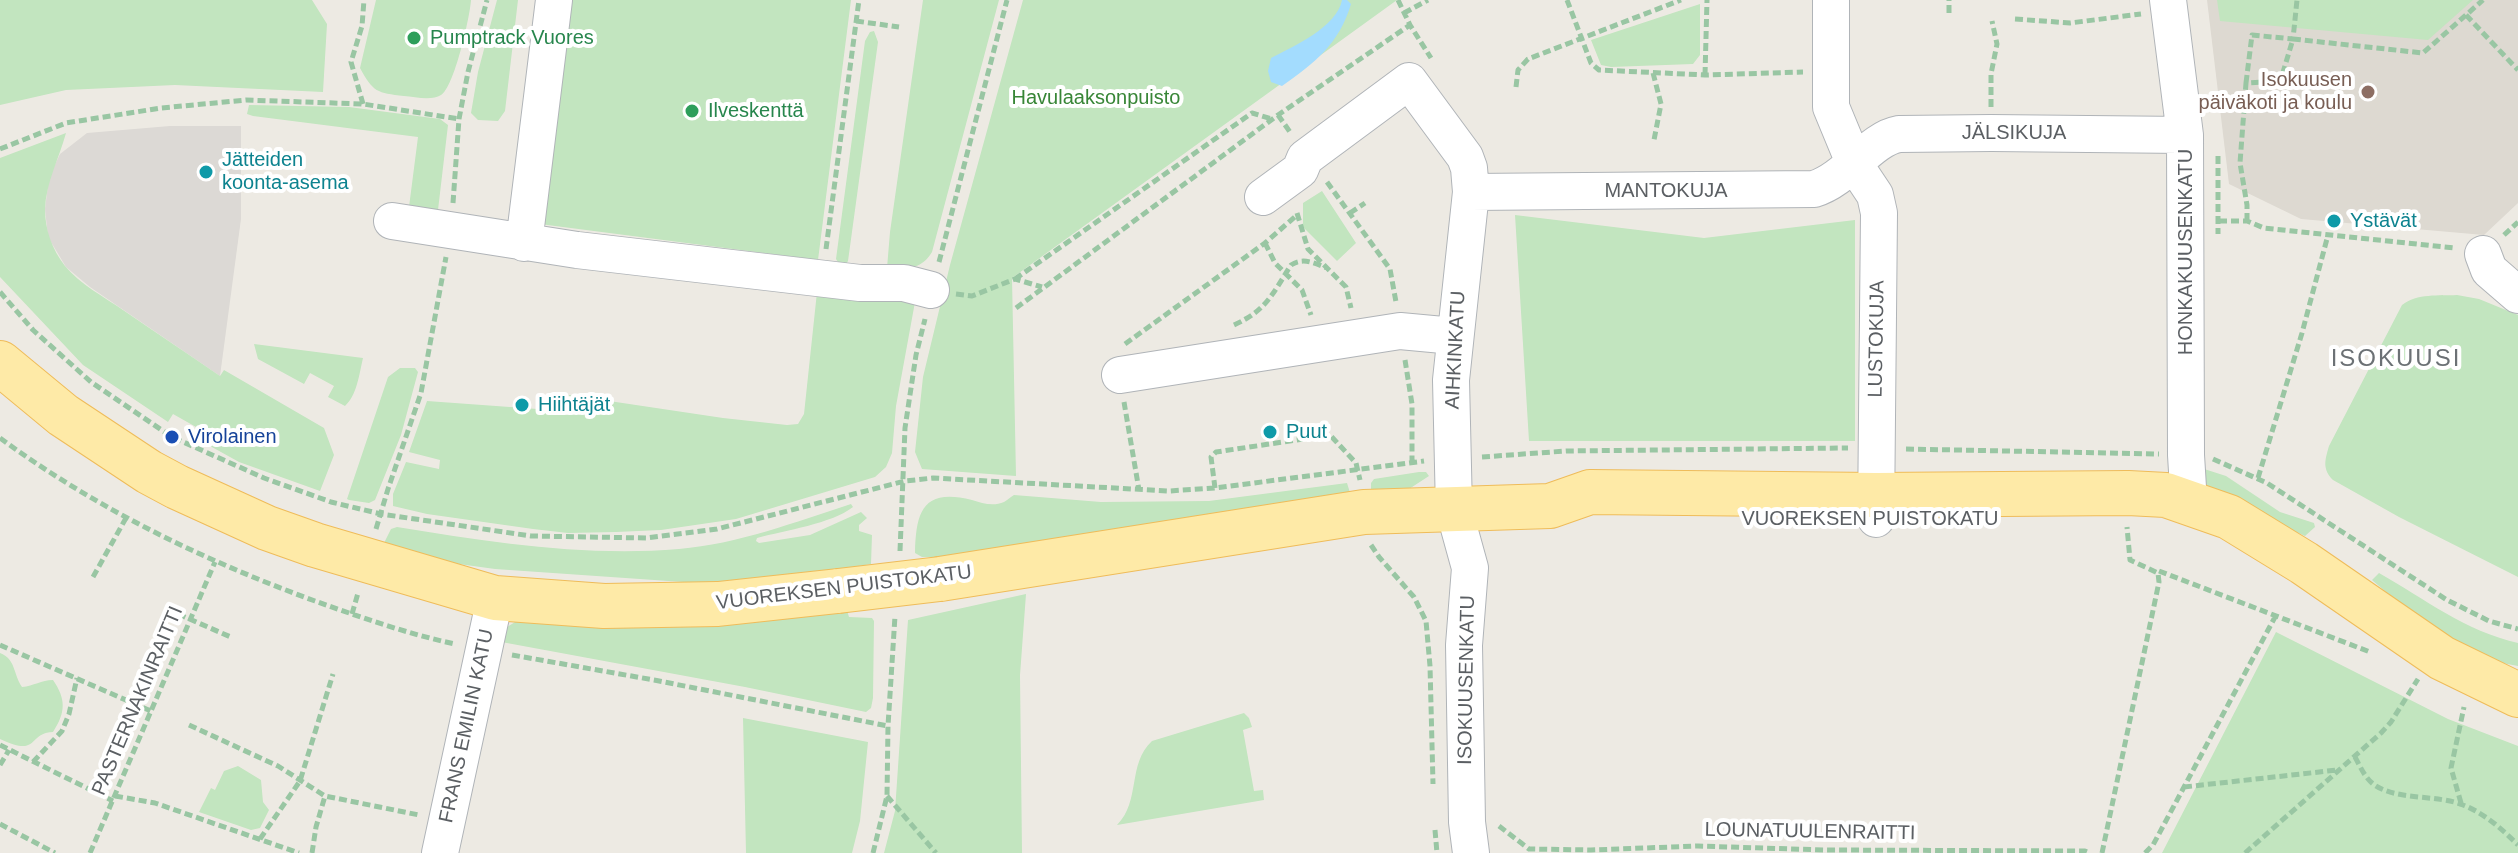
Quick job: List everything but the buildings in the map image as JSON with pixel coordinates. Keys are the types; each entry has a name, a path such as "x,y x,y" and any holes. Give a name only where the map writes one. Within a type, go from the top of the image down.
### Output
{"main road":[{"name":"VUOREKSEN PUISTOKATU","path":"0,363 63,415 177,487 267,528 315,545 495,598 604,606 718,604 940,579 1364,512 1550,506 1591,517 1876,507 2128,493 2166,495 2229,517 2304,563 2442,658 2498,691"},
{"name":"VUOREKSEN PUISTOKATU","path":"1876,507 2127,521 2166,516 2189,504"}],"street":[{"path":"524,243 554,0"},
{"name":"LUSTOKUJA","path":"1831,0 1831,107 1855,165 1875,195 1879,213 1876,507"},
{"name":"HONKAKUUSENKATU","path":"2152,8 2185,135 2186,455 2189,504"},
{"name":"AIHKINKATU","path":"1314,170 1409,81 1465,157 1471,192 1451,380 1454,510"},
{"name":"JÄLSIKUJA","path":"1855,165 1879,142 1890,136 1911,133 2185,135"},
{"name":"MANTOKUJA","path":"1471,192 1814,189 1855,165"},
{"path":"1259,192 1300,170 1314,170"},
{"path":"392,221 524,243 865,283 904,283 931,290"},
{"path":"2483,254 2489,270 2518,295"},
{"path":"1120,375 1400,331 1454,336"},
{"name":"ISOKUUSENKATU","path":"1454,510 1470,568 1464,645 1467,822 1471,853"},
{"name":"FRANS EMILIN KATU","path":"440,853 495,598"}],"path":[{"path":"363,104 351,62 362,26 364,0"},
{"path":"381,514 421,393 450,230 459,119 487,0"},
{"path":"822,278 859,0"},
{"path":"899,557 905,481 905,428 916,355 1007,0"},
{"path":"1016,308 1272,119 1411,27 1398,0"},
{"path":"1404,13 1428,0"},
{"path":"1567,0 1594,68 1602,71 1705,75 1805,72"},
{"path":"1516,87 1518,70 1528,59 1681,0"},
{"path":"1705,75 1707,0"},
{"path":"1949,0 1949,13"},
{"path":"2246,83 2281,79 2293,39 2297,0"},
{"path":"2244,221 2247,205 2240,163 2252,35 2423,53 2466,15 2475,3 2483,0"},
{"path":"2015,19 2070,23 2152,8"},
{"path":"2466,15 2518,70"},
{"path":"856,21 899,27"},
{"path":"1991,107 1991,74 1997,48 1992,21"},
{"path":"1653,73 1661,104 1654,140"},
{"path":"0,149 66,123 161,108 246,100 363,104 459,119"},
{"path":"931,290 972,296 1015,279 1252,113 1272,119"},
{"path":"1278,115 1314,170 1350,213 1392,273 1412,404 1412,462"},
{"path":"1350,213 1365,203"},
{"path":"1299,205 1297,215 1308,249 1347,288 1356,337"},
{"path":"1139,490 1117,351 1265,243 1297,215"},
{"path":"2219,221 2244,221 2264,228 2474,250 2483,254"},
{"path":"2258,478 2328,235"},
{"path":"1265,243 1275,263 1306,297 1315,343"},
{"path":"1226,328 1252,314 1270,298 1291,265 1298,260 1327,268"},
{"path":"1015,279 1043,287"},
{"path":"0,292 33,330 91,382 172,437 264,478 331,502 381,514 531,536 646,538 717,529 905,481 933,478 1169,491 1215,488 1412,462 1566,451 1876,448 2130,452 2216,459 2258,478 2447,600 2489,621 2518,629"},
{"path":"1141,332 1152,340"},
{"path":"1215,488 1211,457 1216,452 1330,435 1359,468 1364,512 1373,547 1414,597 1426,621 1434,793"},
{"path":"93,577 126,518"},
{"path":"2127,521 2130,560 2275,617 2153,845 2145,853"},
{"name":"PASTERNAKINRAITTI","path":"90,853 215,562"},
{"path":"2102,853 2159,582 2158,573 2154,570"},
{"path":"873,853 887,796 896,603"},
{"path":"178,614 233,638"},
{"path":"0,645 151,711"},
{"path":"260,839 300,781 333,674"},
{"path":"33,762 62,731 77,678"},
{"path":"2245,853 2391,722 2418,678"},
{"path":"2461,804 2451,768 2498,691"},
{"path":"189,725 278,766 325,796 424,816"},
{"path":"0,745 114,799 155,803 299,853"},
{"path":"0,765 9,750"},
{"path":"2355,756 2365,775 2377,787 2461,804 2491,821 2518,845"},
{"path":"2184,787 2338,770"},
{"path":"155,803 160,793"},
{"path":"312,853 325,796"},
{"path":"887,796 936,853"},
{"path":"0,824 55,853"},
{"path":"1435,824 1437,853"},
{"name":"LOUNATUULENRAITTI","path":"1529,849 1698,846 1827,852 2090,853"}],"shaded area":[{"name":"Isokuusen päiväkoti ja koulu","path":"2207,0 2518,0 2518,203 2484,235 2301,219 2229,184"},
{"path":"170,126 241,126 241,219 220,376 90,287 66,267 48,237 45,209 49,177 60,154 87,133"}],"green space":[{"path":"0,0 312,0 327,24 323,92 175,85 66,90 0,105"},
{"name":"Pumptrack Vuores","path":"376,0 471,0 456,66 441,95 423,98 388,94 377,90 369,82 360,68"},
{"path":"497,0 518,0 505,111 498,121 478,120 471,113"},
{"name":"Ilveskenttä","path":"561,0 851,0 818,260 532,223"},
{"path":"923,0 999,0 932,252 918,265 887,268 890,232"},
{"name":"Havulaaksonpuisto","path":"1023,0 1397,0 1012,278 1016,476 922,469 915,452 923,377 950,265"},
{"path":"2217,0 2473,0 2428,40 2220,21"},
{"path":"1700,4 1700,55 1693,64 1601,65 1591,40"},
{"path":"874,31 878,42 846,264 836,259 865,41"},
{"path":"249,105 349,107 440,119 448,125 438,210 409,207 418,137 253,116 247,114"},
{"path":"66,133 50,180 45,209 48,232 60,260 85,284 220,376 224,370 324,428 334,455 320,491 239,462 192,436 196,427 173,414 168,422 83,365 0,277 0,158"},
{"path":"1322,191 1356,243 1337,261 1303,227 1303,203"},
{"path":"1515,215 1704,238 1855,220 1855,441 1529,441"},
{"path":"817,292 915,302 896,406 892,453 886,467 875,477 736,519 661,530 568,533 427,514 393,506 393,494 406,462 439,469 440,460 409,452 427,401 565,411 569,395 723,418 798,424 804,414"},
{"path":"2457,295 2479,299 2518,315 2518,577 2333,480 2326,468 2329,446 2402,305 2421,297"},
{"path":"254,344 363,358 352,396 345,406 328,397 334,386 310,373 304,384 258,359"},
{"path":"400,368 415,368 418,372 401,435 375,500 369,503 349,500 388,377"},
{"path":"2198,467 2226,476 2280,512 2314,523 2315,527 2305,536 2206,490"},
{"path":"1426,472 1429,476 1409,489 1375,493 1371,489 1374,479"},
{"path":"1347,483 1351,496 946,557 922,557 915,553 921,515 933,500 943,497 992,504 1004,502 1014,495 1101,502 1209,501"},
{"path":"851,504 853,507 833,518 757,538 756,541 810,535 861,512 867,518 859,525 859,531 872,535 871,564 741,586 495,569 437,561 383,545 391,529 397,527 573,550 679,549 745,537"},
{"path":"2379,573 2480,631 2518,643 2518,666 2477,654 2439,634 2372,580"},
{"path":"1026,594 1020,675 1022,853 884,853 895,811 908,620"},
{"path":"846,607 849,617 872,618 874,621 873,698 871,708 866,712 496,641 507,627 520,619"},
{"path":"2276,632 2448,719 2518,746 2518,853 2162,853"},
{"path":"0,653 12,663 22,687 53,680 60,693 62,712 53,732 39,736 27,745 0,739"},
{"path":"1244,713 1252,727 1243,730 1254,791 1263,790 1264,800 1117,825 1129,805 1139,760 1152,741"},
{"path":"743,718 868,742 860,821 852,853 746,853"},
{"path":"238,766 261,780 263,802 269,810 260,828 251,830 199,812 224,771"}],"water":[{"path":"1342,0 1351,4 1333,41 1305,69 1282,86 1271,82 1268,71 1271,58 1323,27 1332,19"}],"place":[{"name":"Pumptrack Vuores","path":"414,38"},
{"name":"Isokuusen päiväkoti ja koulu","path":"2368,92"},
{"name":"Ilveskenttä","path":"692,111"},
{"name":"Jätteiden koonta-asema","path":"206,172"},
{"name":"Ystävät","path":"2334,221"},
{"name":"Hiihtäjät","path":"522,405"},
{"name":"Puut","path":"1270,432"},
{"name":"Virolainen","path":"172,437"}],"district":[{"name":"ISOKUUSI","path":"2396,359"}]}
